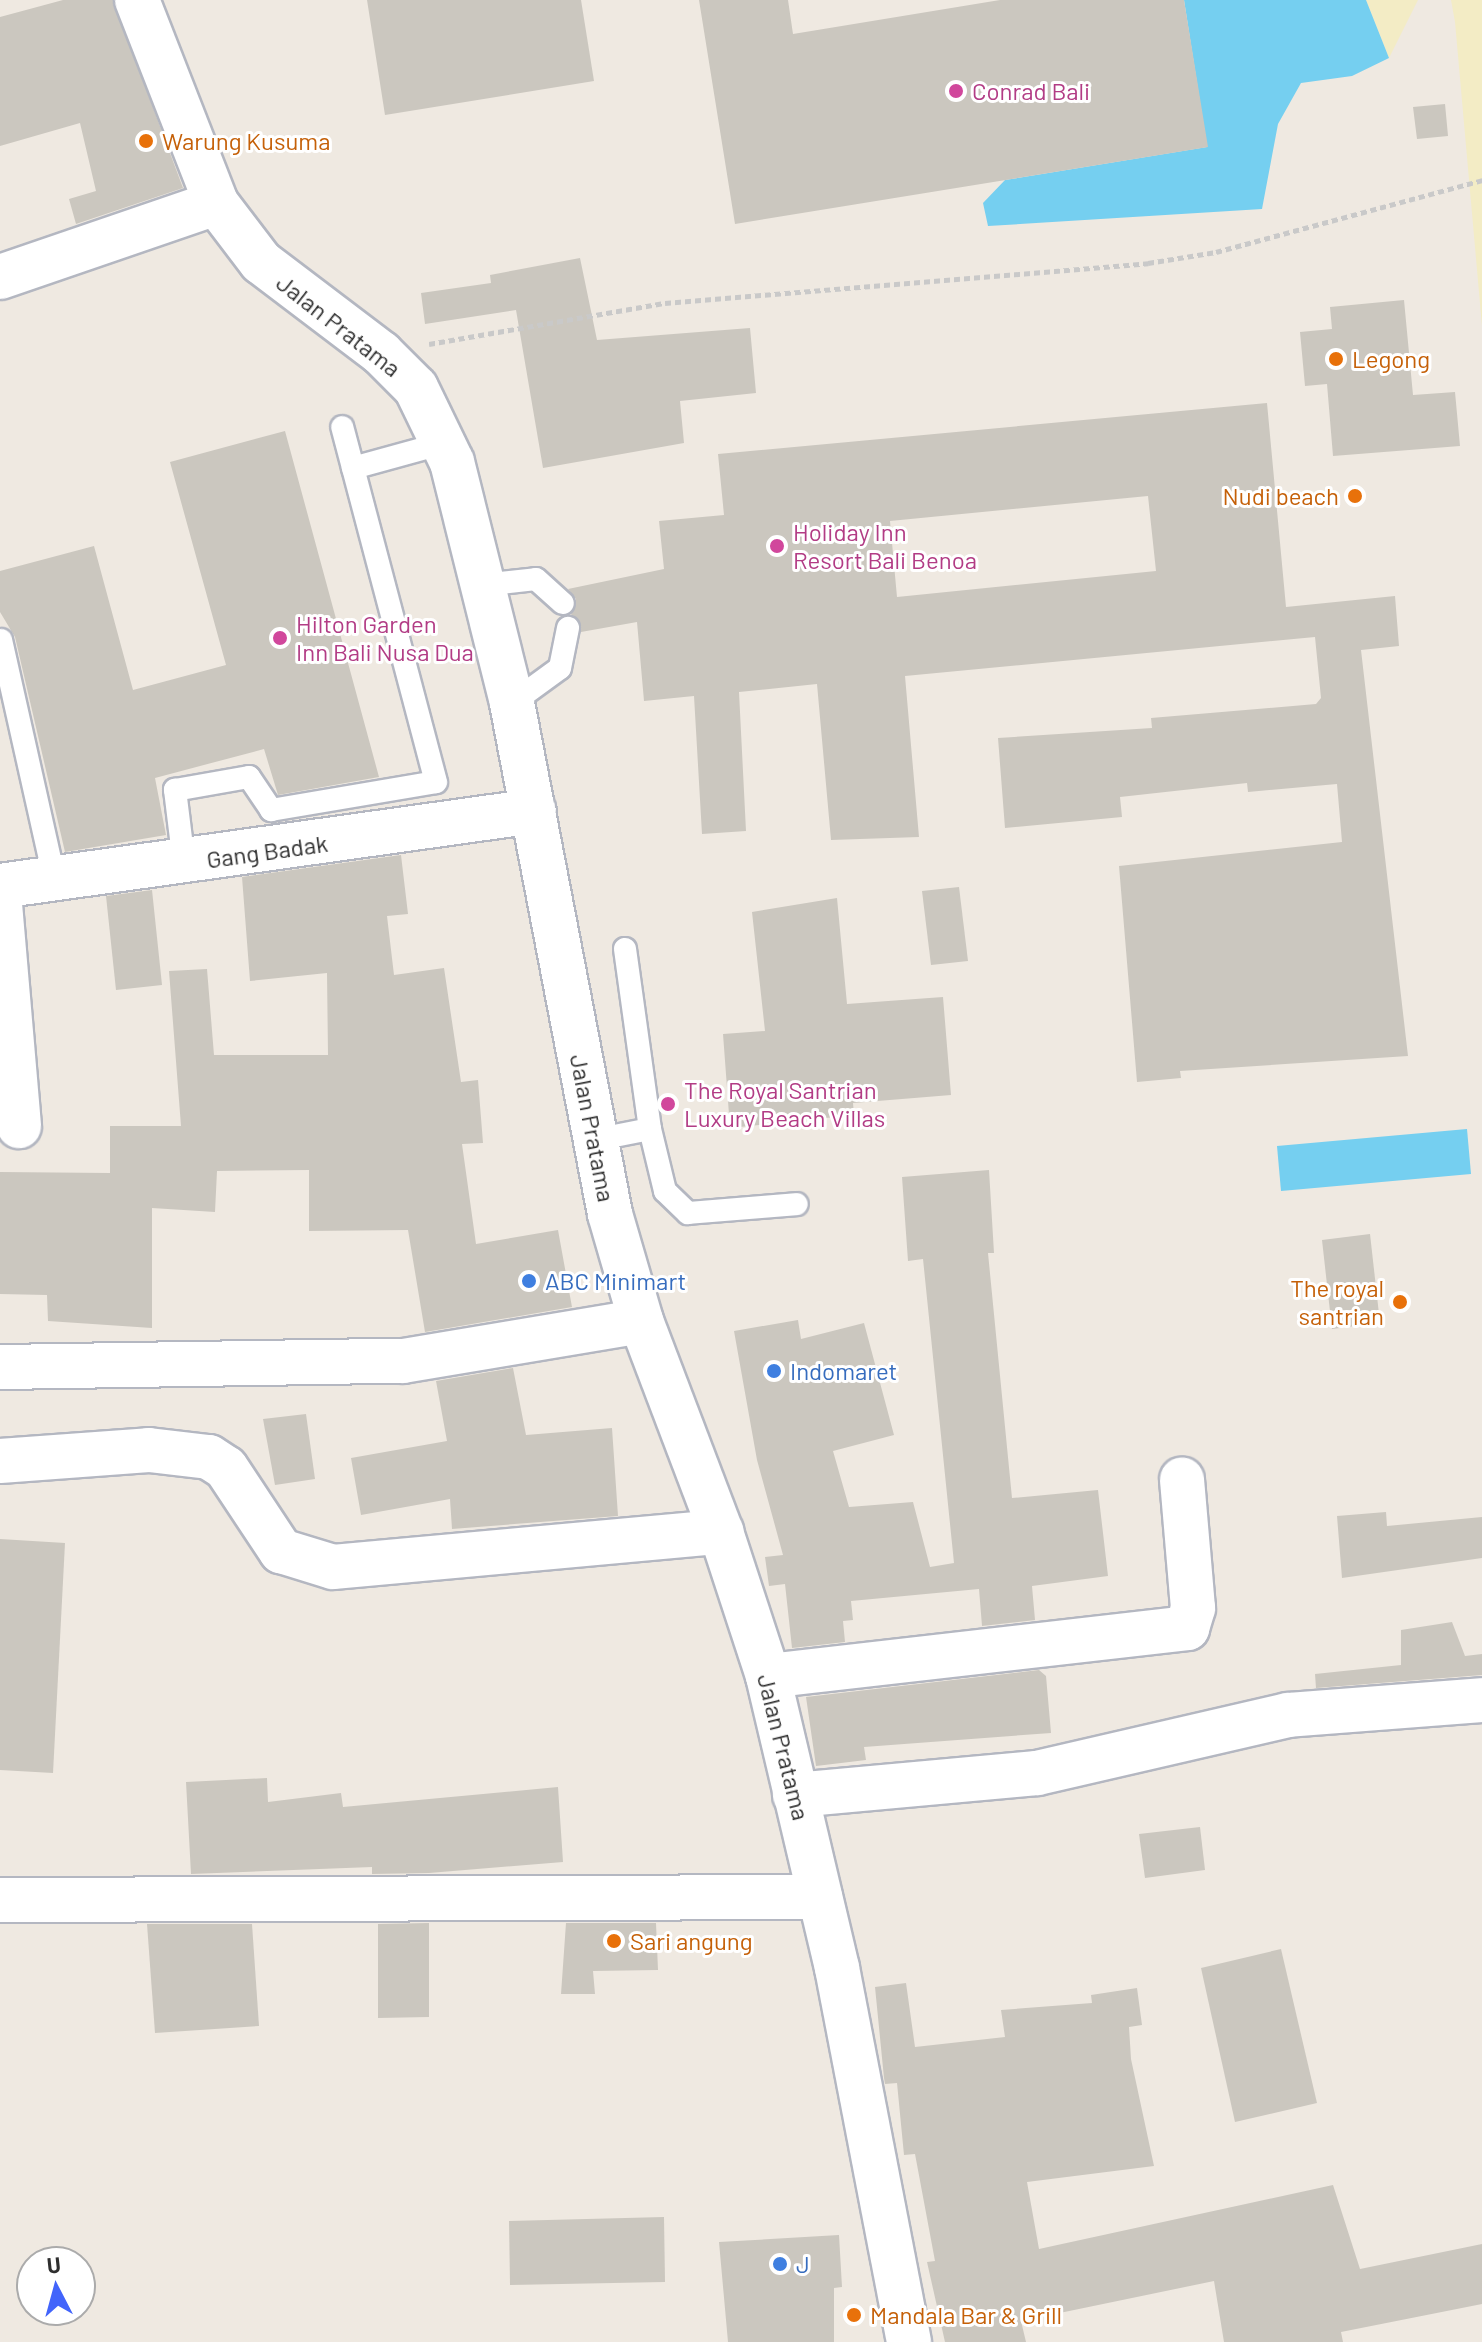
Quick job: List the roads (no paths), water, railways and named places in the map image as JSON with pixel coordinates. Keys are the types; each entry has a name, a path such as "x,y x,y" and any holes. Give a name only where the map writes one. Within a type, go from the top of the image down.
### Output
{"street":[{"name":"Jalan Pratama","path":"137,0 216,203 261,262 293,292 381,353 416,388 444,443 512,703 594,1140 641,1321 721,1532 768,1676 820,1897 895,2245 909,2342"},
{"path":"0,277 216,203"},
{"name":"Gang Badak","path":"0,886 184,863 318,823 534,811"},
{"path":"0,904 4,1010 19,1126"},
{"path":"0,1367 403,1361 641,1321"},
{"path":"0,1461 149,1450 209,1457 226,1468 281,1551 333,1567 721,1532"},
{"path":"768,1676 1187,1628 1193,1608 1182,1479"},
{"path":"795,1795 1037,1773 1288,1715 1482,1700"},
{"path":"0,1900 820,1897"}],"lane":[{"path":"184,863 175,790 249,777 271,810 318,823 436,782 342,427"},
{"path":"353,468 444,443"},
{"path":"482,585 536,579 563,603"},
{"path":"512,703 560,668 568,628"},
{"path":"1,640 54,878"},
{"path":"625,949 650,1129 665,1191 688,1213 797,1204"},
{"path":"594,1140 650,1129"}],"water":[{"path":"1184,0 1366,0 1389,58 1352,76 1301,83 1278,124 1262,209 988,226 983,203 1005,180 1207,147"},
{"path":"1467,1129 1471,1174 1281,1191 1277,1146"}],"place":[{"name":"Conrad Bali","path":"956,91"},
{"name":"Warung Kusuma","path":"146,141"},
{"name":"Legong","path":"1336,359"},
{"name":"Nudi beach","path":"1355,496"},
{"name":"Holiday Inn Resort Bali Benoa","path":"777,546"},
{"name":"Hilton Garden Inn Bali Nusa Dua","path":"280,638"},
{"name":"The Royal Santrian Luxury Beach Villas","path":"668,1104"},
{"name":"ABC Minimart","path":"529,1281"},
{"name":"The royal santrian","path":"1400,1302"},
{"name":"Indomaret","path":"774,1371"},
{"name":"Sari angung","path":"614,1941"},
{"name":"J","path":"780,2264"},
{"name":"Mandala Bar & Grill","path":"854,2315"}]}
